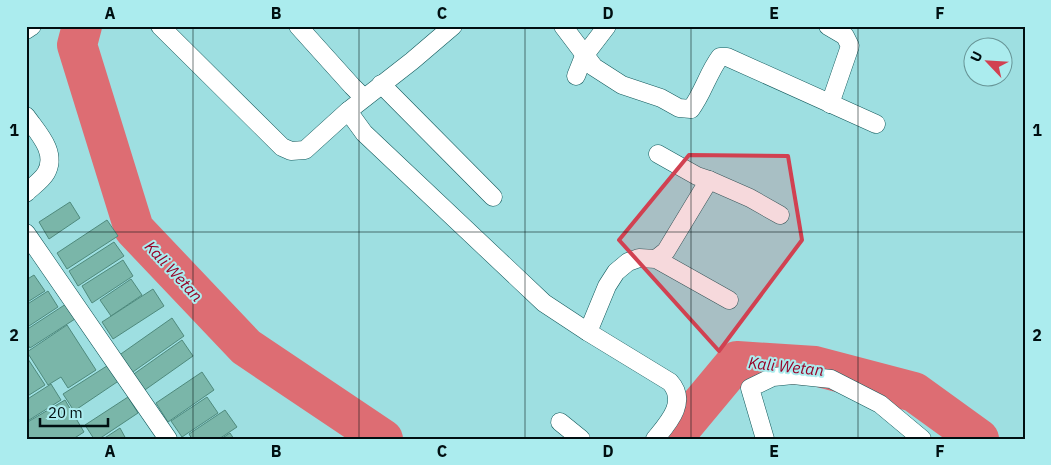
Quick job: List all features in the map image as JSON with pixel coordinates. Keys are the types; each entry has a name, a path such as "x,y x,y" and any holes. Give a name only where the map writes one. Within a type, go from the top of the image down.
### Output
{"street":[{"path":"26,30 32,26"},
{"path":"160,26 282,147 291,151 304,150 348,111 453,26"},
{"path":"298,26 364,98"},
{"path":"562,26 594,67 622,85 661,98 679,108 690,109 699,97 714,64 720,57 727,57 876,124"},
{"path":"576,76 584,56 607,26"},
{"path":"828,26 848,31 850,46 830,104"},
{"path":"382,84 493,197"},
{"path":"348,111 364,133 544,303 670,382 675,387 677,402 675,410 671,419 654,439"},
{"path":"26,116 48,147 50,159 46,173 26,193"},
{"path":"658,154 697,176 750,198 780,215"},
{"path":"656,259 666,251 709,180"},
{"path":"26,233 168,439"},
{"path":"588,332 607,286 616,272 628,262 639,258 656,259 729,300"},
{"path":"765,439 750,388 773,378 793,375 831,379 880,404 922,439"},
{"path":"560,422 581,439"}],"highlighted area":[{"path":"689,155 788,156 802,240 719,351 619,240"}],"building":[{"path":"70,202 80,218 49,239 39,222"},
{"path":"107,220 118,236 67,269 57,253"},
{"path":"114,242 124,256 78,286 69,271"},
{"path":"123,260 133,276 92,303 82,286"},
{"path":"34,275 45,291 26,303 26,280"},
{"path":"131,279 142,295 111,316 100,300"},
{"path":"153,289 164,306 113,339 102,322"},
{"path":"48,291 58,307 26,328 26,305"},
{"path":"66,304 75,319 30,348 26,342 26,330"},
{"path":"172,318 184,336 130,374 118,356"},
{"path":"67,325 96,370 68,388 61,377 48,385 27,352"},
{"path":"182,340 193,356 142,392 131,376"},
{"path":"26,356 45,385 26,397"},
{"path":"110,364 120,380 74,411 63,394"},
{"path":"202,372 214,390 168,422 156,403"},
{"path":"51,384 61,400 26,422 26,400"},
{"path":"128,397 138,413 99,439 94,439 85,425"},
{"path":"207,397 218,413 182,437 171,421"},
{"path":"65,400 84,432 73,439 26,439 26,423"},
{"path":"225,410 237,427 219,439 192,439 189,434"},
{"path":"120,428 126,439 103,439"},
{"path":"230,433 234,439 221,439"}],"waterway":[{"name":"Kali Wetan","path":"82,26 77,45 134,229 246,347 383,439"},
{"name":"Kali Wetan","path":"672,439 737,361 815,366 914,392 979,439"}]}
